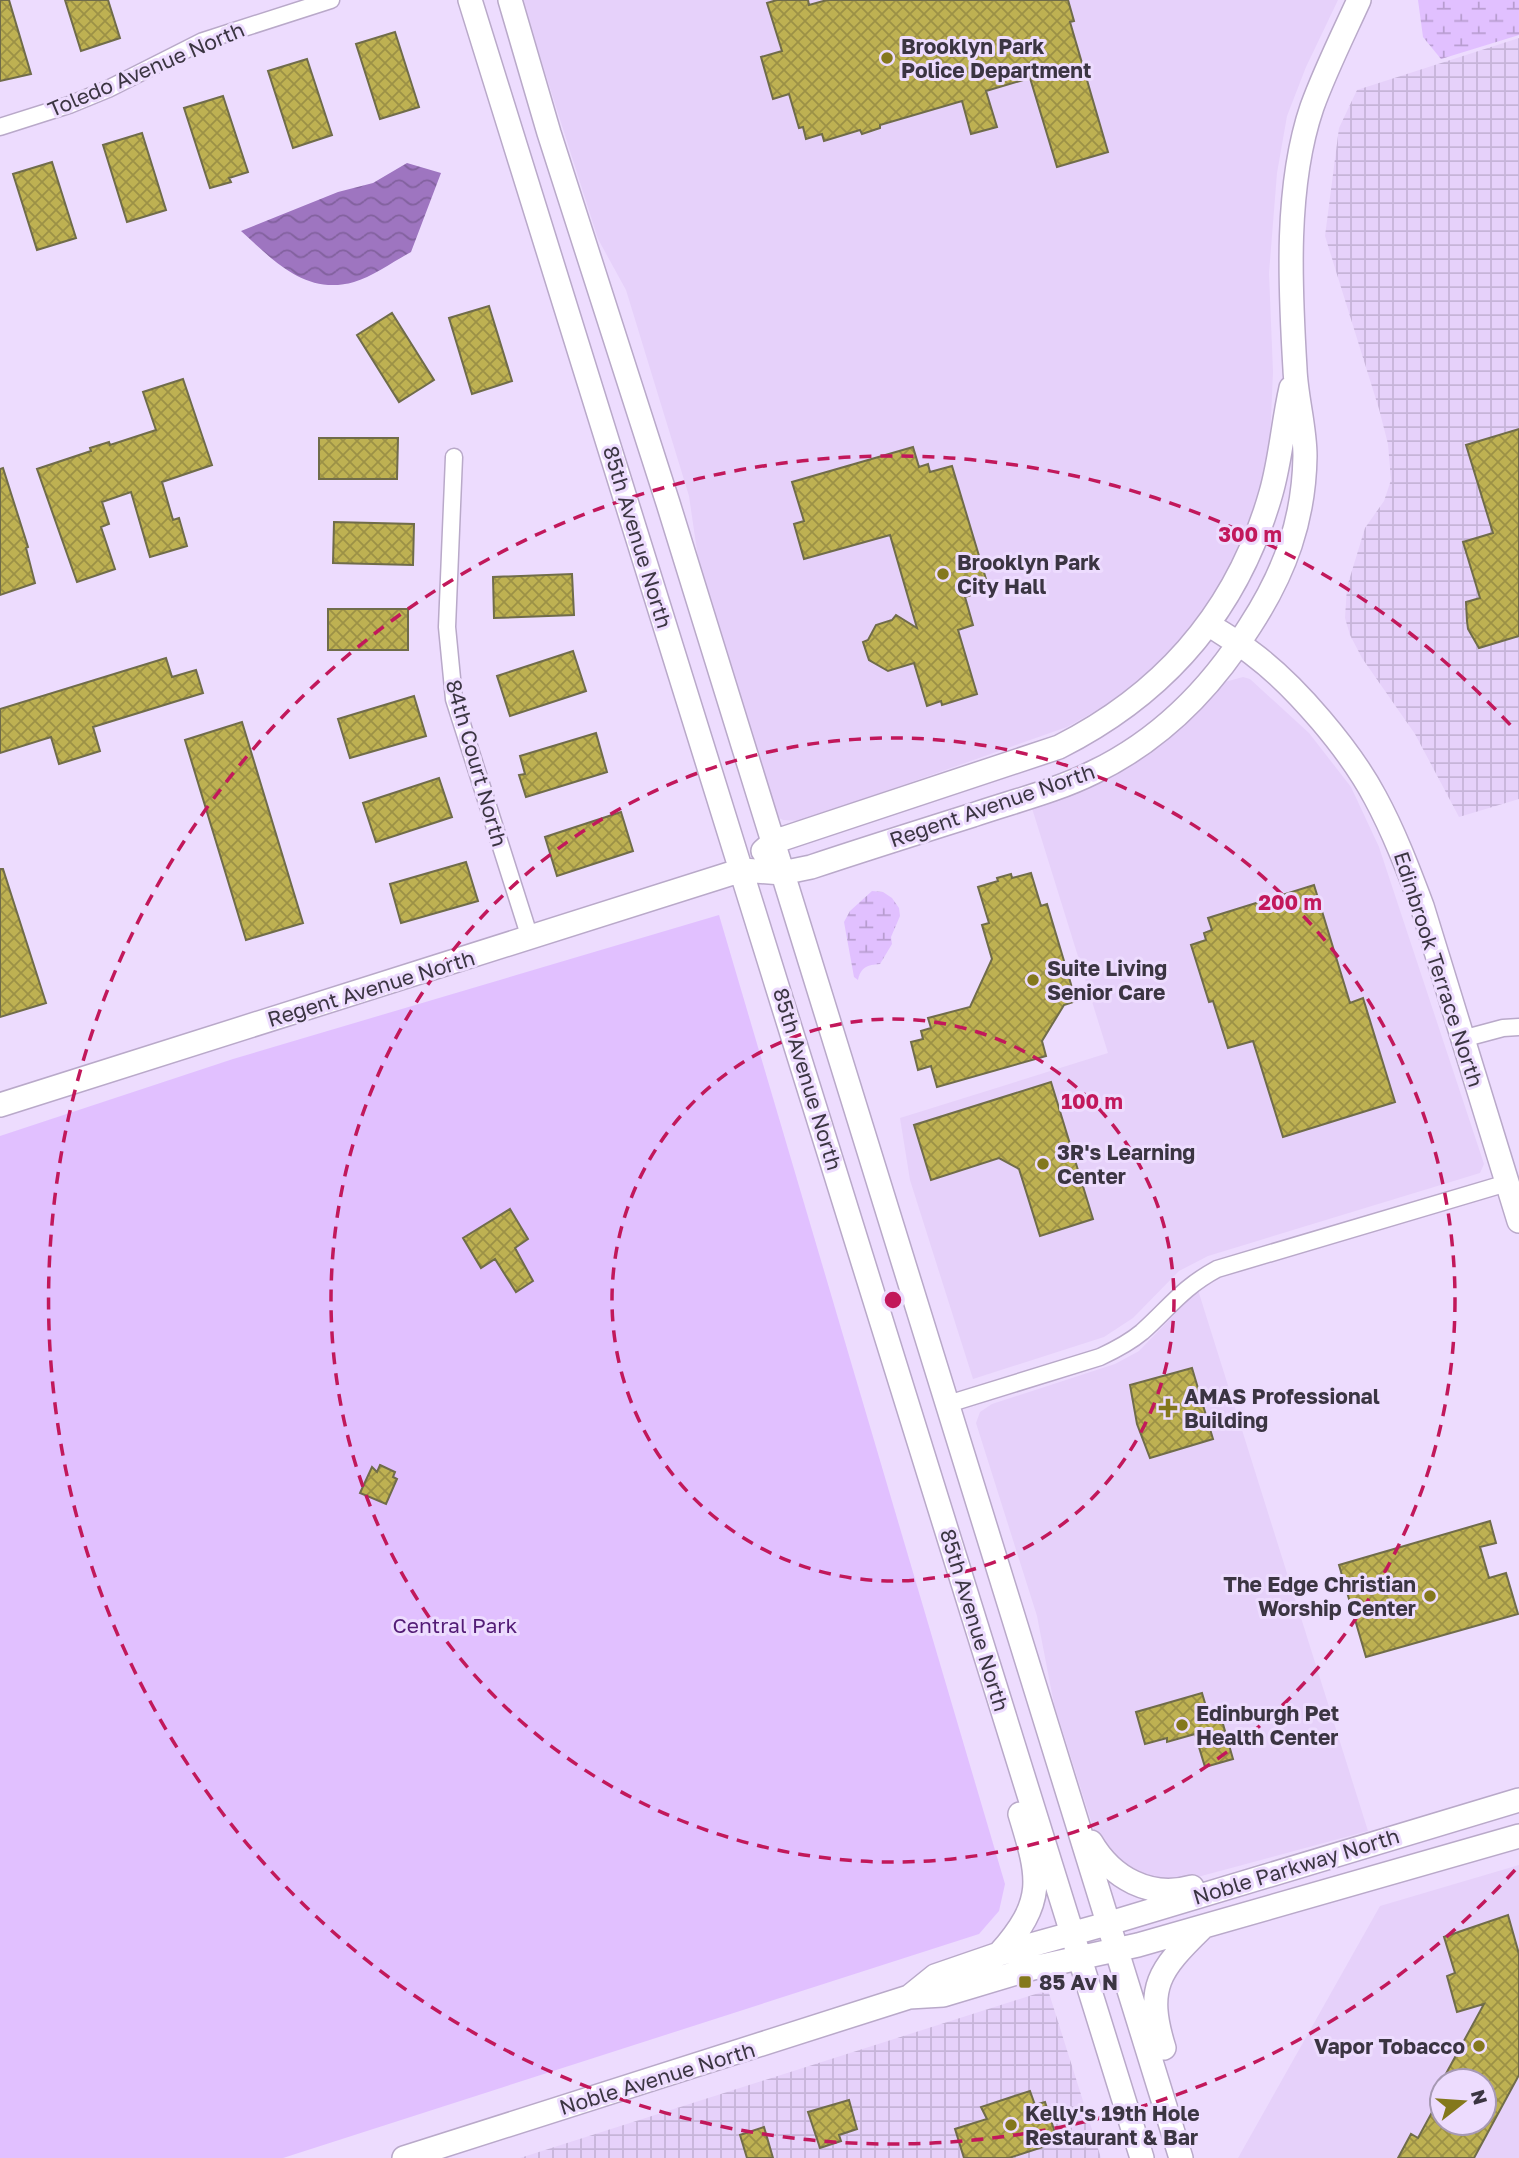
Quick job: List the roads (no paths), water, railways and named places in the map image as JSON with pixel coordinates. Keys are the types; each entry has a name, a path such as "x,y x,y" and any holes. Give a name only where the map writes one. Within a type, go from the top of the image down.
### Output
{"main road":[{"name":"85th Avenue North","path":"470,0 1142,2158"},
{"name":"85th Avenue North","path":"510,0 549,133 648,439 1181,2158"},
{"path":"1239,643 1275,585 1295,529 1305,454 1295,371 1292,214 1295,177 1312,108 1359,0"},
{"path":"1208,624 1242,568 1259,529 1279,462 1284,420 1295,371"},
{"name":"Regent Avenue North","path":"742,870 773,842 1059,747 1102,724 1151,687 1192,646 1208,624"},
{"name":"Edinbrook Terrace North","path":"1208,624 1260,659 1312,712 1375,796 1422,906 1519,1221"},
{"name":"Regent Avenue North","path":"0,1105 742,870 782,873 811,867 1021,799 1096,771 1137,746 1188,705 1211,681 1239,643"},
{"path":"974,1616 968,1649 1026,1834 1035,1876 1034,1897 1029,1914 1019,1931 999,1954"},
{"name":"Noble Parkway North","path":"1073,1933 1519,1800"},
{"path":"1074,1812 1107,1866 1148,1888 1183,1889 1260,1867 1287,1869"},
{"name":"Noble Parkway North","path":"1081,1958 1118,1950 1519,1836"},
{"path":"1198,2158 1155,2012 1160,1983 1168,1964 1203,1926"},
{"name":"Noble Avenue North","path":"909,1997 935,1976 1073,1933"},
{"name":"Noble Avenue North","path":"404,2158 909,1997 943,1996 1033,1968 1081,1958"}],"street":[{"name":"Toledo Avenue North","path":"0,127 69,105 108,89 203,41 331,0"},
{"name":"84th Court North","path":"454,457 447,627 454,699 530,939"},
{"path":"1462,1039 1503,1028 1519,1027"},
{"path":"948,1404 1100,1357 1124,1346 1195,1281 1217,1269 1507,1183"}],"water":[{"path":"407,163 441,173 411,252 361,280 337,285 306,280 278,264 241,231 338,192 373,183"}],"place":[{"name":"Brooklyn Park Police Department","path":"887,58"},
{"name":"Brooklyn Park City Hall","path":"943,574"},
{"name":"Suite Living Senior Care","path":"1033,980"},
{"name":"3R's Learning Center","path":"1043,1164"},
{"name":"AMAS Professional Building","path":"1168,1408"},
{"name":"The Edge Christian Worship Center","path":"1430,1596"},
{"name":"Edinburgh Pet Health Center","path":"1182,1725"},
{"name":"85 Av N","path":"1025,1982"},
{"name":"Vapor Tobacco","path":"1479,2046"},
{"name":"Kelly's 19th Hole Restaurant & Bar","path":"1011,2125"}],"park label":[{"name":"Central Park","path":"455,1625"}]}
